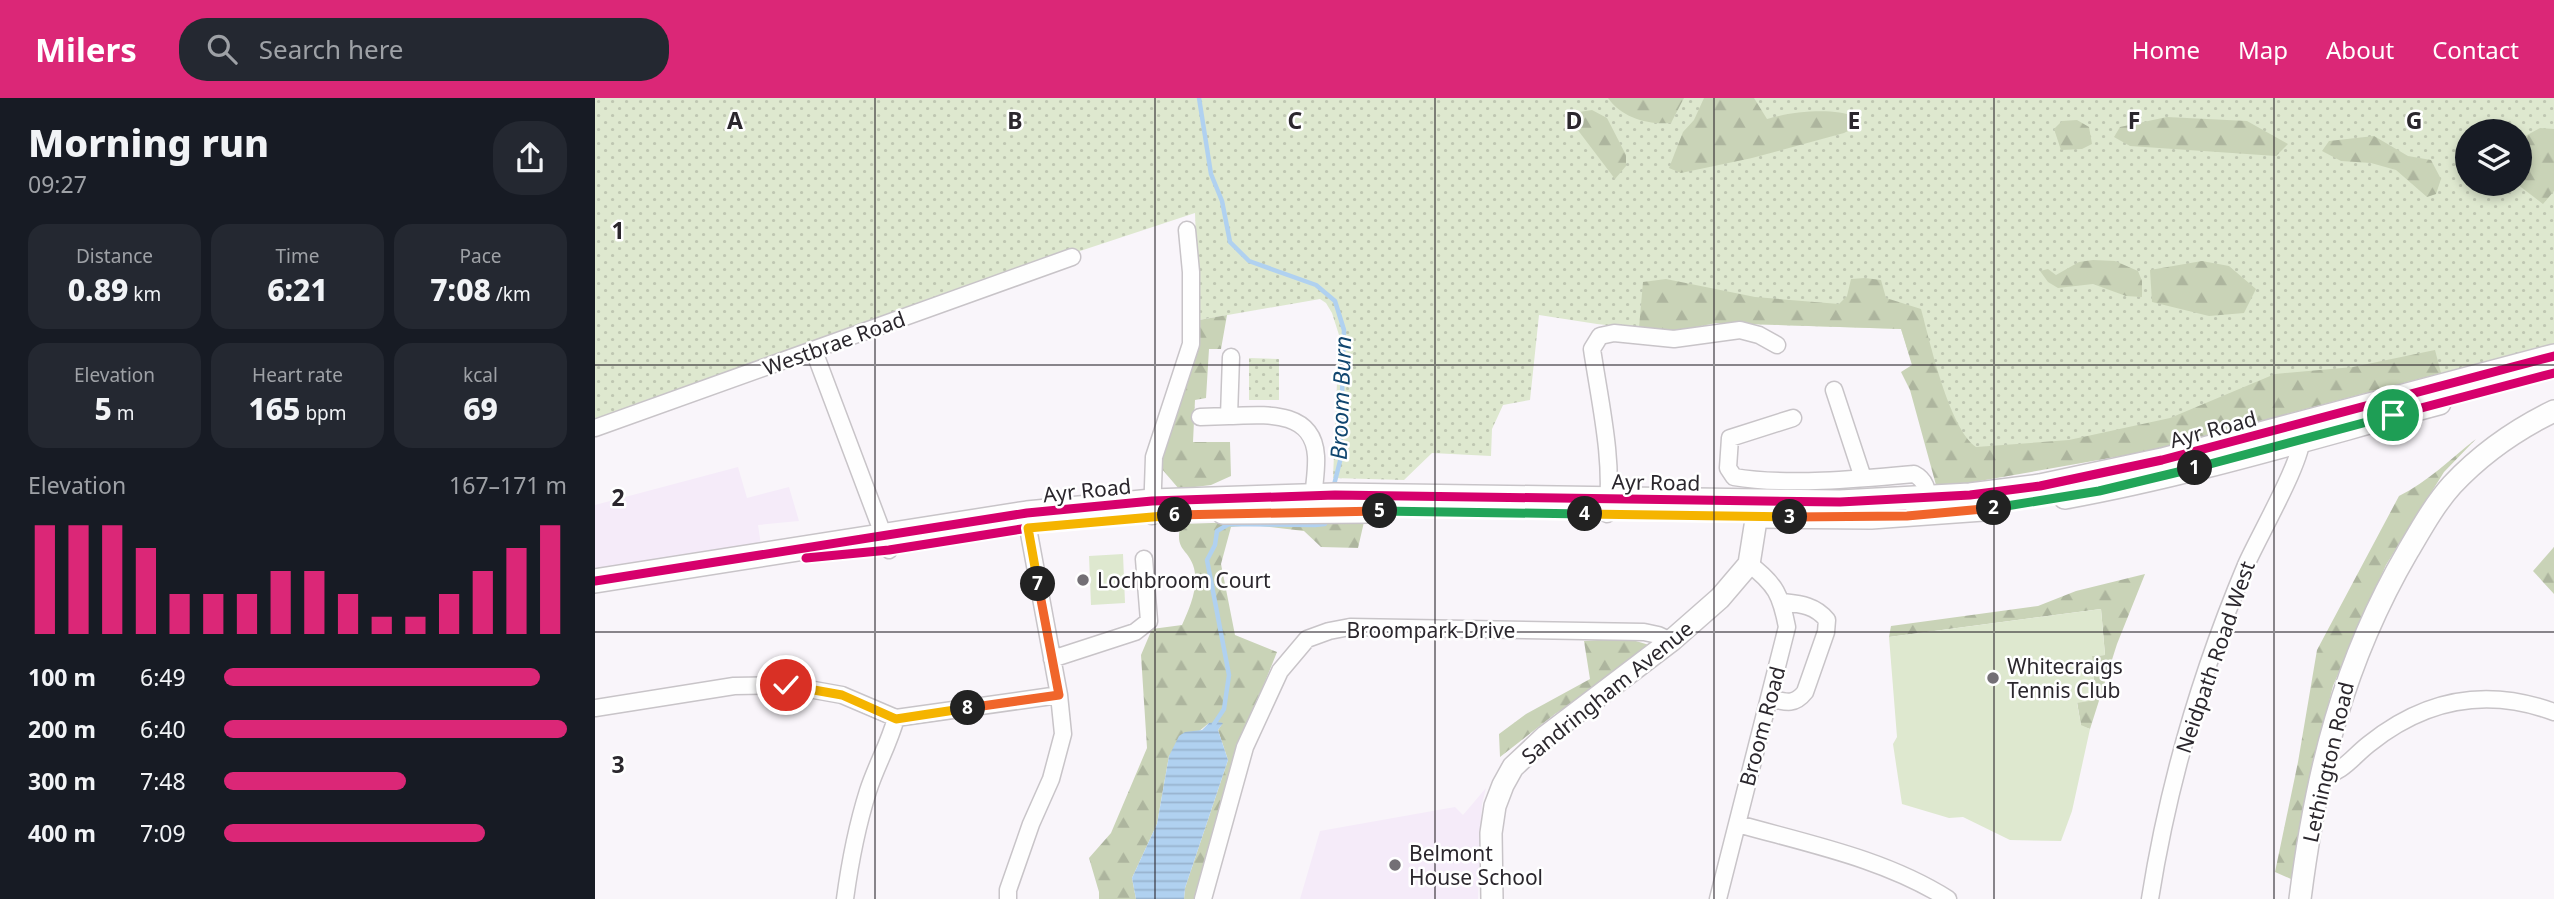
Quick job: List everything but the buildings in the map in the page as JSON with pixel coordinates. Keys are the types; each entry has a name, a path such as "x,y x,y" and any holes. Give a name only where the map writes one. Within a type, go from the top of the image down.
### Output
{"main road":[{"name":"Ayr Road","path":"600,582 744,556 788,560 1027,521 1152,509 1313,503 1758,508 1826,518 2004,499 2106,481 2302,432 2390,408 2554,356"},
{"name":"Ayr Road","path":"2390,408 2554,373"}],"street":[{"path":"1152,509 1154,457 1191,344 1191,272 1187,230"},
{"name":"Westbrae Road","path":"595,428 1072,257"},
{"path":"1608,507 1607,453 1593,349 1601,336 1613,333 1674,339 1740,330 1759,335 1777,345"},
{"path":"814,351 886,543"},
{"path":"1229,416 1231,357"},
{"path":"1834,390 1863,478"},
{"name":"Lethington Road","path":"2300,899 2311,820 2344,687 2381,600 2434,507 2451,487 2490,450 2518,430 2554,411"},
{"path":"1200,417 1286,417 1299,424 1313,438 1316,456 1313,503"},
{"path":"1793,418 1730,438 1728,468 1734,477 1754,480 1914,474 1921,477 1926,485 1929,506"},
{"name":"Neidpath Road West","path":"2150,899 2175,771 2209,663 2246,566 2296,463 2302,432"},
{"path":"1758,508 1749,565 1765,576 1783,602 1807,606 1821,612 1826,620 1826,632 1805,692 1799,700 1791,703 1769,698"},
{"path":"1008,899 1031,824 1051,779 1063,734 1059,695 1027,521"},
{"path":"1052,659 1135,632 1146,625 1149,621 1144,559"},
{"name":"Sandringham Avenue","path":"1492,899 1491,833 1495,806 1513,768 1546,736 1671,641 1720,598 1749,565"},
{"name":"Broom Road","path":"1718,899 1787,628 1783,602"},
{"name":"Broompark Drive","path":"1203,899 1245,747 1280,671 1307,639 1350,627 1644,632 1671,641"},
{"path":"595,708 734,686 786,685 842,695 896,719 1059,695"},
{"path":"2321,776 2336,773 2369,744 2422,710 2481,698 2514,701 2554,712"},
{"path":"845,899 851,853 869,789 891,738 896,719"},
{"path":"1738,824 1895,871 1948,899"}],"shaded area":[{"path":"738,467 747,498 789,487 799,521 758,525 761,545 595,571 595,505"},
{"name":"Belmont House School","path":"1486,788 1482,804 1478,899 1300,899 1320,831 1455,807 1463,815"}],"green space":[{"path":"595,98 2554,98 2554,344 2285,413 1951,486 1901,329 1716,323 1685,330 1663,331 1539,315 1530,400 1503,405 1492,429 1491,456 1432,453 1404,480 1333,478 1339,335 1326,303 1320,299 1199,320 1195,213 595,420"},
{"path":"1608,98 1684,98 1671,123 1662,123 1636,119 1621,111"},
{"path":"1704,98 1754,98 1767,119 1811,112 1846,114 1855,117 1854,128 1752,158 1681,173 1669,168 1683,132 1694,120"},
{"path":"1592,110 1607,118 1626,155 1626,166 1615,179 1577,129 1579,112"},
{"path":"2167,117 2247,121 2288,144 2276,156 2130,146 2114,137 2120,127"},
{"path":"2077,120 2089,127 2092,144 2082,149 2061,150 2054,129 2062,121"},
{"path":"2540,128 2554,129 2554,191 2543,204 2532,196 2532,132"},
{"path":"2374,136 2408,156 2431,160 2441,179 2436,194 2427,197 2396,170 2371,163 2341,161 2322,151 2329,141"},
{"path":"2115,261 2138,271 2142,281 2142,297 2126,296 2093,284 2058,288 2048,282 2040,271 2048,269 2056,275 2079,262"},
{"path":"2202,261 2229,266 2256,289 2244,313 2209,316 2152,302 2150,270"},
{"path":"1666,279 1755,297 1839,304 1847,296 1851,279 1881,280 1886,298 1921,309 1949,404 1966,437 1976,447 2069,440 2170,418 2275,374 2353,367 2435,350 2441,373 2144,452 1951,486 1936,485 1910,390 1901,372 1912,365 1901,329 1716,323 1675,331 1639,328 1643,282"},
{"path":"1227,315 1221,349 1209,349 1206,398 1195,400 1193,442 1230,442 1231,476 1211,485 1179,489 1161,468 1159,459 1199,320"},
{"path":"1249,358 1279,359 1279,400 1249,400"},
{"path":"2476,439 2444,472 2386,565 2333,686 2291,879 2275,872 2298,762 2317,650 2399,496 2430,477"},
{"path":"1301,520 1364,522 1358,548 1321,547 1304,531 1252,525 1231,527 1221,564 1235,635 1277,652 1248,724 1194,899 1184,899 1185,888 1228,760 1218,730 1222,724 1209,723 1169,756 1157,824 1132,878 1136,899 1099,899 1089,858 1111,833 1147,748 1141,655 1152,629 1182,625 1193,596 1195,573 1180,544 1181,524"},
{"path":"2554,547 2554,594 2533,571"},
{"path":"1123,554 1125,603 1091,605 1089,556"},
{"path":"2145,574 2117,644 2090,729 2081,726 2077,702 2095,700 2092,656 2105,655 2101,609 1889,637 1891,626 2038,606 2076,591"},
{"path":"2101,609 2105,655 2092,656 2095,700 2077,703 2081,725 2090,729 2072,811 2061,841 2010,840 1963,817 1949,818 1902,804 1893,744 1897,737 1889,637"},
{"path":"1626,638 1649,645 1615,675 1555,714 1500,757 1499,734 1526,714 1590,679 1584,641"}],"water":[{"path":"1209,723 1223,723 1218,730 1228,760 1185,888 1184,899 1136,899 1132,878 1157,824 1169,756 1179,736 1185,732 1202,730"}],"waterway":[{"name":"Broom Burn","path":"1199,98 1211,174 1222,201 1230,242 1249,261 1316,285 1335,301 1344,330 1340,461 1333,489"},
{"name":"Broom Burn","path":"1214,724 1224,709 1229,675 1207,560 1215,545 1217,531 1229,524 1325,524 1326,518"}],"cycle path":[{"path":"595,581 1027,513 1152,501 1335,495 1840,502 1970,495 2040,486 2162,460 2554,356"},
{"path":"806,558 889,550 1028,528 1194,513 1371,511 1826,518 1962,511 2043,501 2129,485 2554,373"}],"place":[{"name":"Lochbroom Court","path":"1083,580"},
{"name":"Whitecraigs Tennis Club","path":"1993,678"},
{"name":"Belmont House School","path":"1395,865"}],"route":[{"path":"786,685 842,695 896,719 1059,695 1028,528 1194,513 1314,510 1826,518 1929,514 2043,501 2129,485 2393,415"}]}
